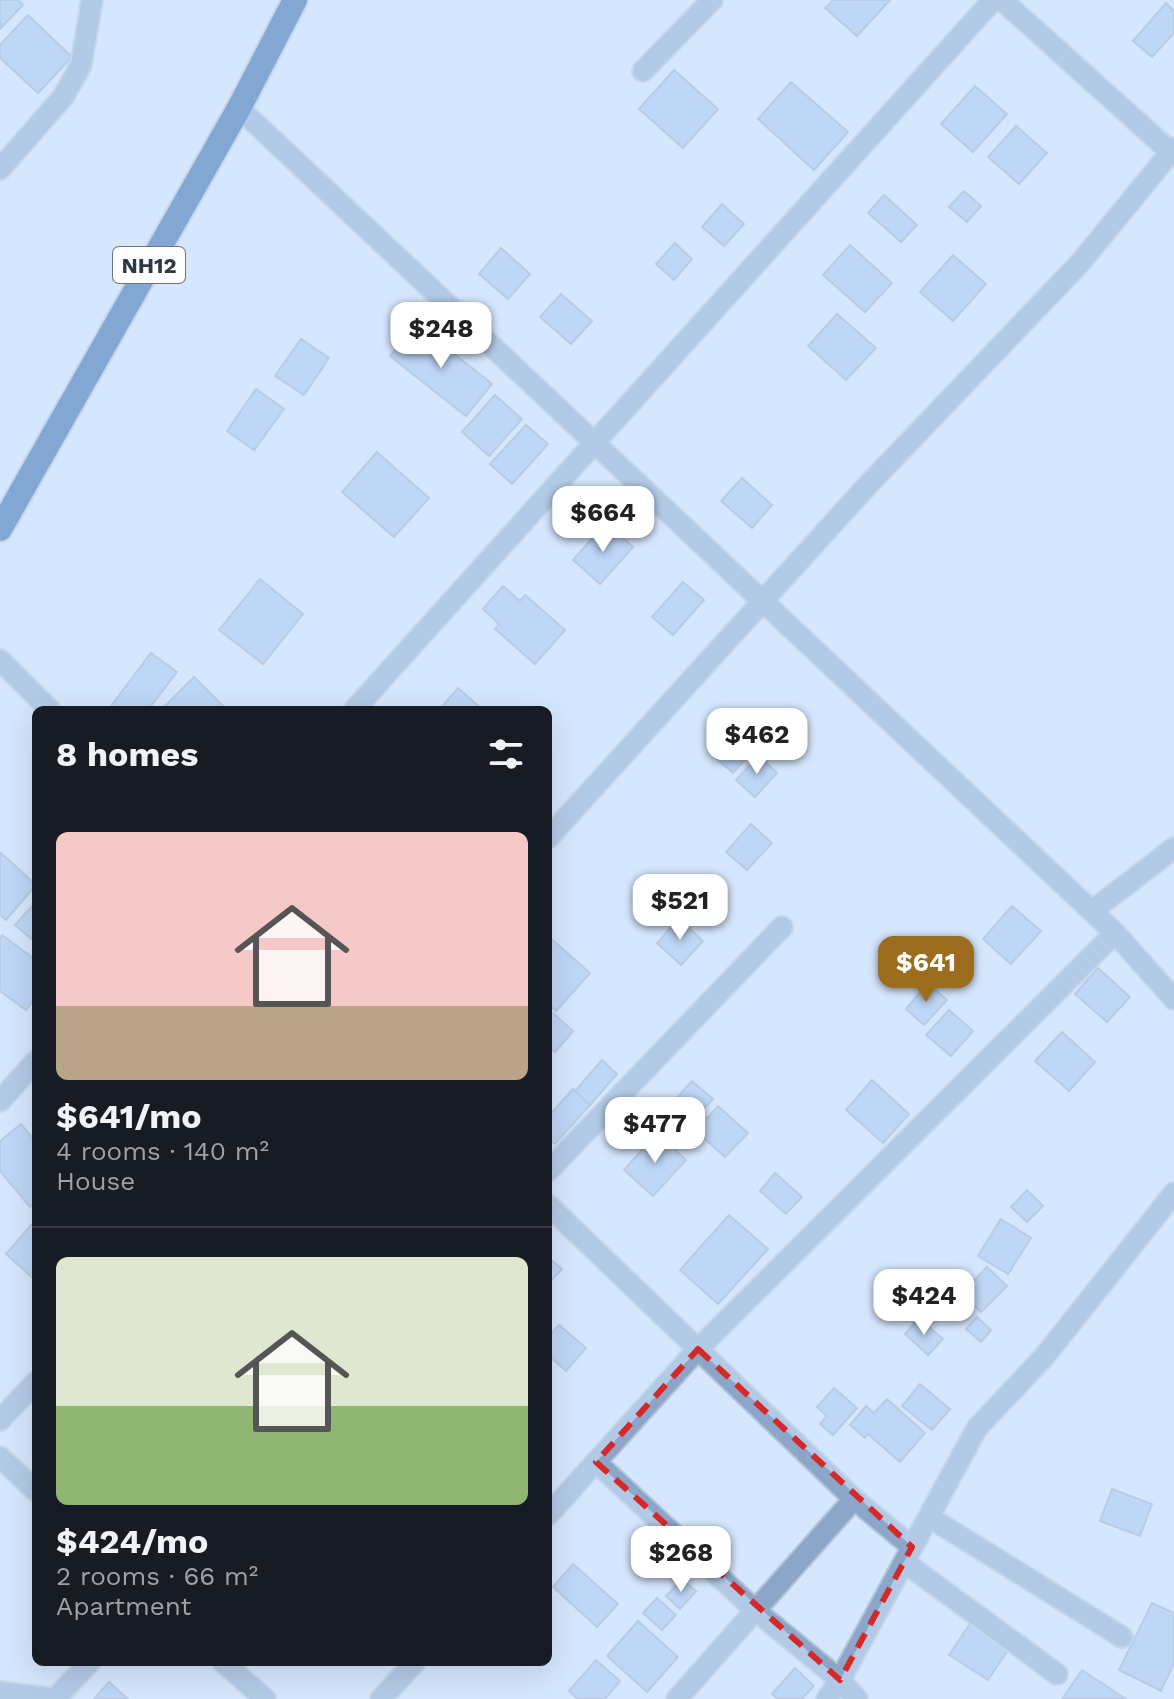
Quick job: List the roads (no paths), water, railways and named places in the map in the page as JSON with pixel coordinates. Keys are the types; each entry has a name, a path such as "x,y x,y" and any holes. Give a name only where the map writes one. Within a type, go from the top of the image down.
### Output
{"highway":[{"name":"NH12","path":"0,529 239,108 295,0"}],"street":[{"path":"0,169 63,97 81,65 92,0"},
{"path":"643,71 712,0"},
{"path":"358,706 993,0"},
{"path":"552,834 866,487 1080,263 1173,152 1002,0"},
{"path":"239,108 1092,911 1174,999"},
{"path":"0,660 46,706"},
{"path":"1092,911 1174,848"},
{"path":"552,1167 782,927"},
{"path":"552,1511 698,1349 1115,933"},
{"path":"0,1101 32,1065"},
{"path":"827,1699 977,1428 1044,1357 1174,1193"},
{"path":"552,1209 908,1554 1057,1674"},
{"path":"0,1420 32,1386"},
{"path":"0,1457 32,1487"},
{"path":"596,1462 756,1611 840,1680 857,1699"},
{"path":"677,1699 854,1499"},
{"path":"929,1517 1122,1637"},
{"path":"0,1692 55,1699 86,1666"},
{"path":"228,1666 265,1699"},
{"path":"381,1699 411,1666"}]}
